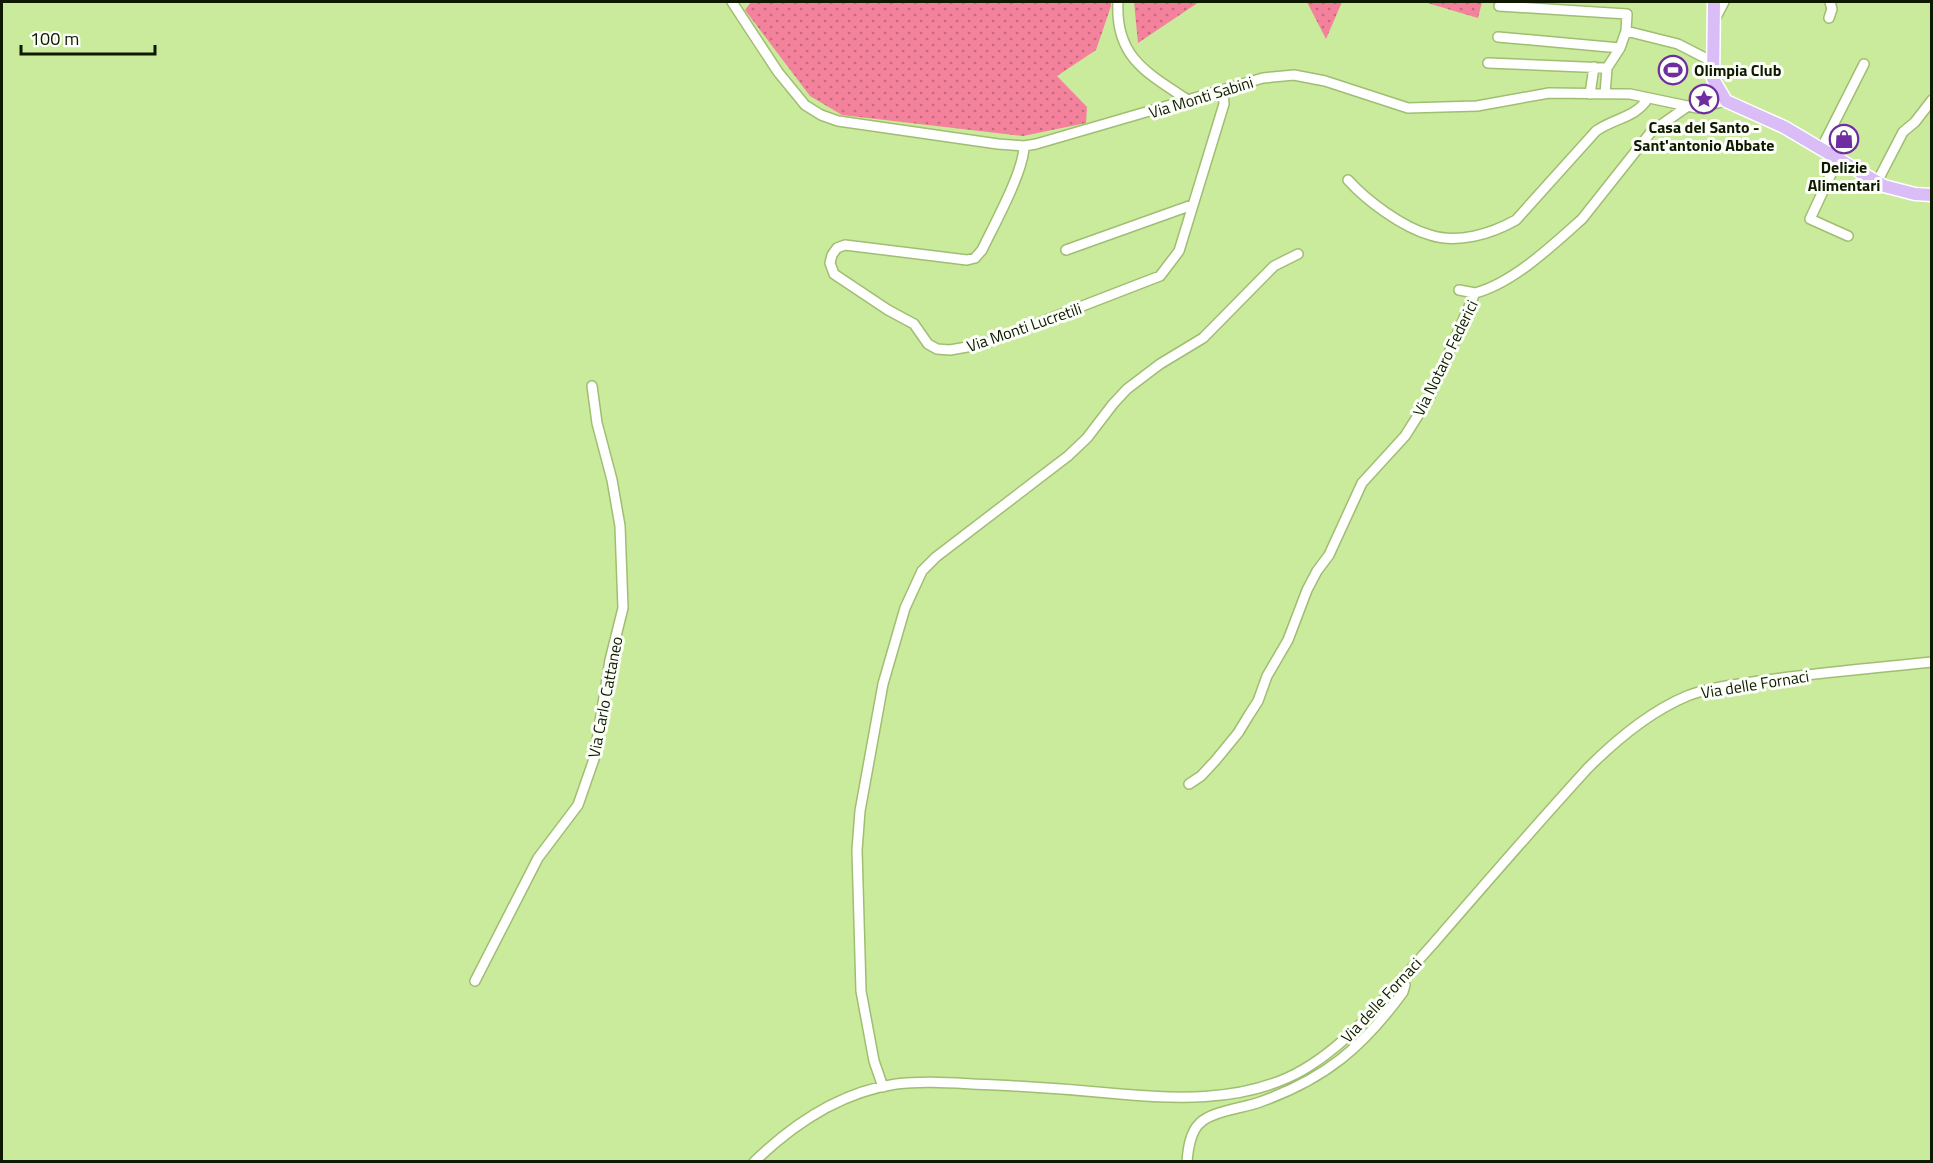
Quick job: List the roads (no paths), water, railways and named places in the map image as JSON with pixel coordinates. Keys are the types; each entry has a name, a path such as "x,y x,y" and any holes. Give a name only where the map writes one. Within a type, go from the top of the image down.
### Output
{"main road":[{"path":"1714,2 1713,79 1726,101 1784,127 1884,186 1915,194 1932,195"}],"street":[{"name":"Via Monti Sabini","path":"732,2 778,72 805,105 821,115 838,121 1024,146 1108,124 1263,78 1294,75 1325,81 1408,108 1477,106 1549,93 1630,94 1697,108 1726,101"},
{"path":"1118,2 1117,20 1124,43 1132,57 1145,71 1188,100"},
{"path":"1714,22 1724,2"},
{"path":"1829,18 1832,9 1830,2"},
{"path":"1499,6 1628,14 1626,31 1620,48 1607,68 1605,94"},
{"path":"1626,31 1678,44 1713,62"},
{"path":"1498,37 1620,48"},
{"path":"1488,63 1607,68"},
{"path":"1821,149 1864,64"},
{"path":"1590,94 1594,67"},
{"name":"Via Monti Lucretili","path":"1024,146 1024,156 1014,181 982,250 975,258 967,260 845,245 837,248 832,255 830,264 834,274 888,310 914,324 928,344 937,349 950,350 969,348 1011,334 1160,276 1179,251 1224,104 1223,90"},
{"path":"1348,180 1386,212 1429,235 1461,238 1481,234 1516,220 1596,131 1642,109 1648,98"},
{"path":"1877,182 1903,132 1915,122 1932,100"},
{"name":"Via Notaro Federici","path":"1189,784 1202,776 1250,715 1267,676 1288,640 1307,590 1329,555 1362,483 1405,436 1430,396 1475,293 1492,289 1509,278 1582,219 1651,132 1688,106"},
{"path":"1838,159 1810,219 1848,236"},
{"path":"1066,250 1192,205"},
{"path":"883,1087 874,1061 861,991 857,850 860,811 883,684 905,608 918,578 936,557 1068,456 1087,438 1127,389 1160,364 1203,338 1274,266 1298,254"},
{"path":"1459,290 1475,293"},
{"name":"Via Carlo Cattaneo","path":"475,981 538,858 578,805 594,759 610,660 623,608 620,526 612,480 597,423 592,386"},
{"name":"Via delle Fornaci","path":"754,1161 791,1129 812,1115 883,1087 926,1082 1164,1097 1203,1096 1242,1092 1290,1076 1320,1059 1346,1038 1588,768 1620,738 1657,711 1686,696 1717,688 1778,678 1932,662"},
{"path":"1187,1161 1192,1135 1202,1121 1293,1090 1347,1056 1361,1043 1403,992 1405,985 1401,979"}],"place":[{"name":"Olimpia Club","path":"1673,70"},
{"name":"Casa del Santo - Sant'antonio Abbate","path":"1704,99"},
{"name":"Delizie Alimentari","path":"1844,139"}]}
